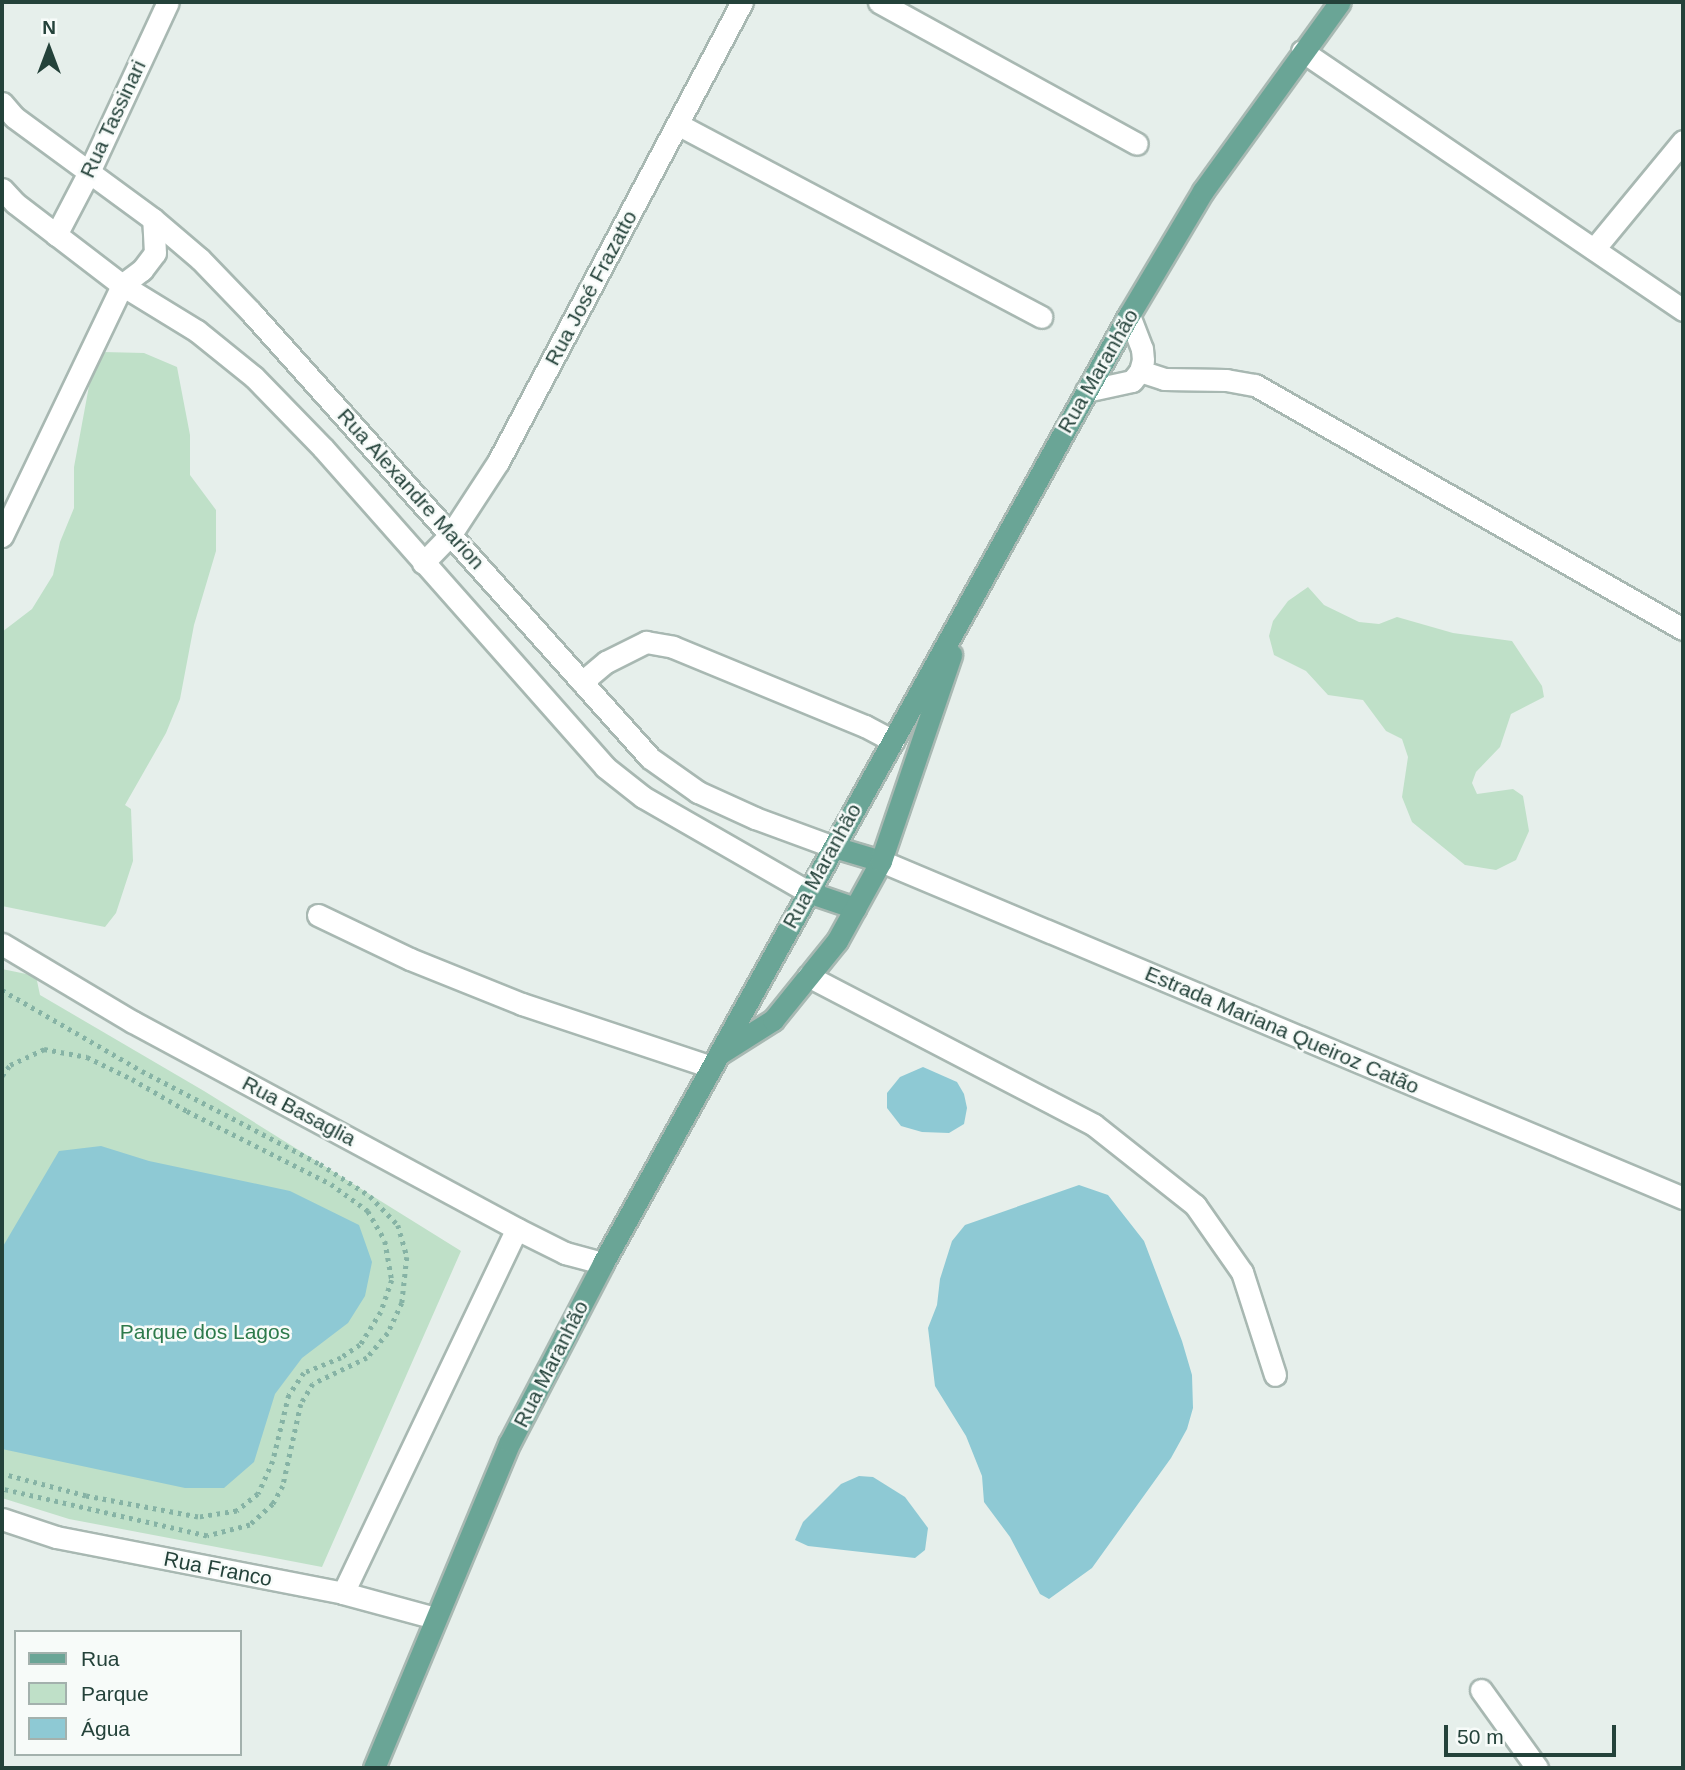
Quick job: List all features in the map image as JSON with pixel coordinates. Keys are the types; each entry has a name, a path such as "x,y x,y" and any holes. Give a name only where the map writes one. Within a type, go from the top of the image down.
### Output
{"main road":[{"name":"Rua Maranhão","path":"374,1768 510,1442 603,1263 1129,315 1203,191 1340,2"},
{"path":"714,1061 773,1020 837,941 881,861 965,609"},
{"path":"834,846 881,861"},
{"path":"808,892 855,908"}],"street":[{"name":"Rua Tassinari","path":"56,235 89,172 168,2"},
{"name":"Rua José Frazatto","path":"423,563 451,534 498,462 742,2"},
{"path":"879,2 1138,144"},
{"path":"1302,51 1683,310"},
{"name":"Rua Alexandre Marion","path":"2,103 14,117 153,219 200,259 251,312 650,758 698,792 755,818 834,846"},
{"path":"679,125 1041,317"},
{"path":"1594,249 1683,141"},
{"name":"Rua Alexandre Marion","path":"2,189 15,203 122,285 197,331 254,377 324,447 604,767 643,797 808,892"},
{"path":"2,536 122,285 142,270 155,253 153,219"},
{"path":"1086,391 1132,380 1140,371 1142,349 1129,315"},
{"path":"1140,371 1164,379 1226,380 1255,385 1683,629"},
{"path":"582,682 606,662 646,642 673,647 865,726 892,741"},
{"name":"Estrada Mariana Queiroz Catão","path":"881,861 1683,1198"},
{"path":"318,915 410,959 522,1004 714,1061"},
{"name":"Rua Basaglia","path":"2,944 134,1022 565,1254 603,1263"},
{"path":"808,976 1094,1125 1195,1205 1242,1272 1275,1375"},
{"path":"343,1593 517,1228"},
{"name":"Rua Franco","path":"2,1519 56,1537 343,1593 435,1618"},
{"path":"1481,1690 1536,1768"}],"path":[{"path":"2,990 142,1071 320,1164 370,1196 398,1226 407,1257 402,1303 388,1333 367,1358 313,1384 301,1404 283,1486 273,1504 250,1525 207,1535 2,1489"},
{"path":"2,1076 10,1065 44,1049 87,1057 132,1079 187,1111 331,1184 368,1211 385,1241 392,1280 381,1312 360,1345 341,1358 304,1373 289,1395 273,1461 258,1494 237,1511 198,1517 86,1496 2,1474"}],"green space":[{"path":"103,352 144,353 177,367 190,435 190,475 216,510 216,551 194,625 180,699 166,733 125,805 131,809 133,861 116,913 105,927 2,906 2,632 32,609 53,575 60,542 74,508 74,467 89,386"},
{"path":"1308,587 1324,605 1359,622 1379,624 1397,617 1453,633 1512,641 1542,686 1544,697 1511,714 1500,747 1476,772 1472,783 1477,794 1513,789 1523,796 1529,831 1516,860 1496,870 1465,865 1412,822 1402,797 1408,757 1402,739 1386,731 1363,700 1328,695 1306,671 1274,655 1269,636 1273,621 1288,601"},
{"name":"Parque dos Lagos","path":"2,969 36,976 40,995 204,1091 461,1251 322,1567 69,1519 2,1498"}],"water":[{"path":"923,1067 957,1082 964,1094 967,1108 964,1124 949,1133 922,1132 901,1126 887,1108 887,1093 900,1077"},
{"path":"101,1146 149,1161 290,1191 359,1225 372,1262 365,1296 348,1323 302,1358 275,1394 254,1462 224,1488 185,1488 2,1449 2,1248 59,1151"},
{"path":"1079,1185 1108,1195 1144,1241 1192,1375 1193,1408 1187,1429 1171,1458 1092,1568 1049,1599 1040,1594 1010,1537 984,1502 982,1476 966,1436 935,1386 928,1328 937,1305 940,1279 952,1241 965,1225"},
{"path":"859,1476 873,1477 905,1497 928,1528 925,1550 915,1558 808,1546 795,1540 803,1522 841,1484"}]}
